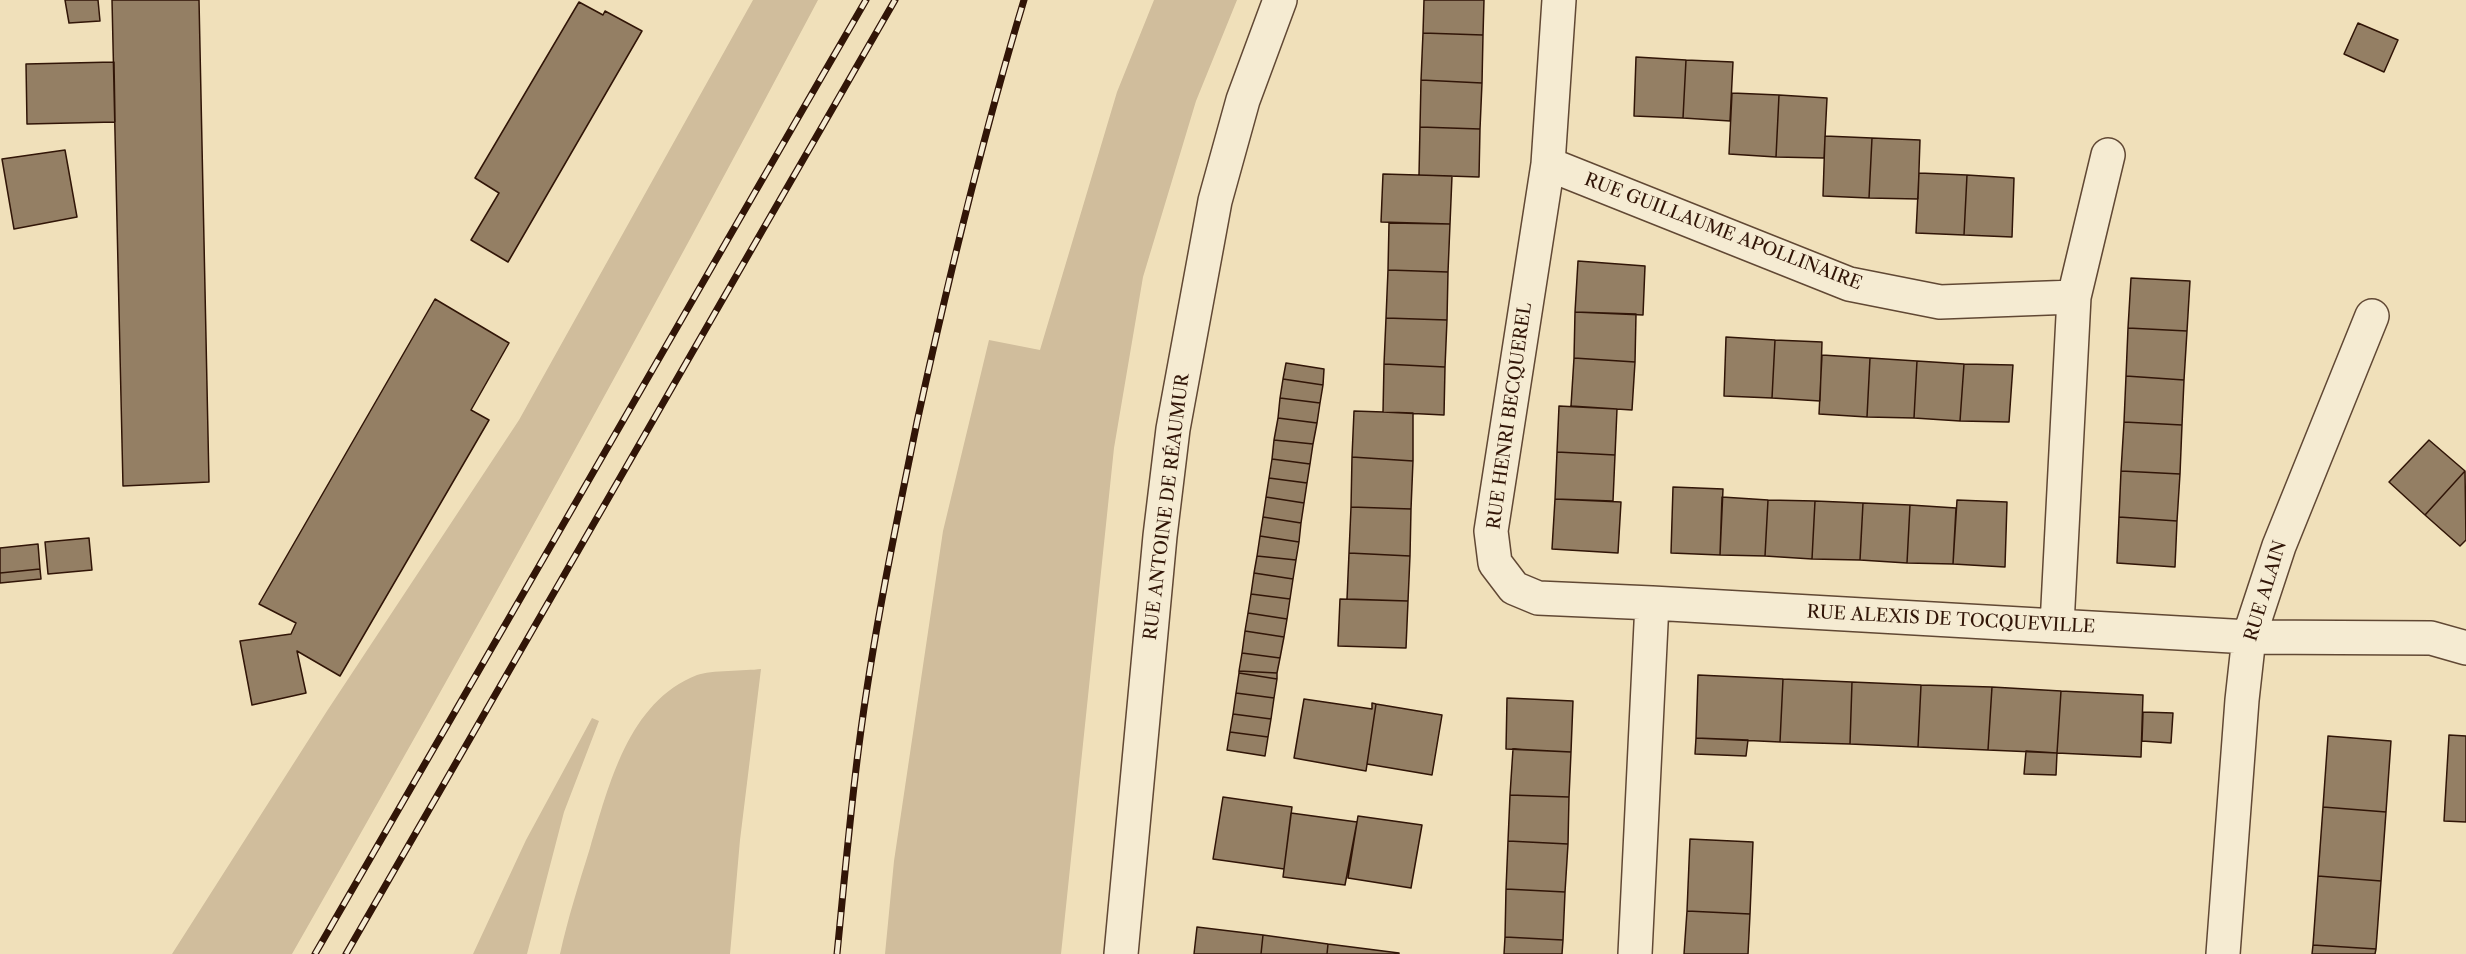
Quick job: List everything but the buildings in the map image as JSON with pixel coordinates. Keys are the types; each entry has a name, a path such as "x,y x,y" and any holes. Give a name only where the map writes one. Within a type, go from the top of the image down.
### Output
{"street":[{"name":"RUE ANTOINE DE RÉAUMUR","path":"1121,954 1173,429 1215,201 1243,100 1280,0"},
{"name":"RUE HENRI BECQUEREL","path":"1559,0 1548,164 1491,531 1495,563 1514,588 1538,598 1653,603"},
{"path":"2057,625 2074,297 2108,155"},
{"name":"RUE GUILLAUME APOLLINAIRE","path":"1548,164 1849,284 1940,302 2074,297"},
{"name":"RUE ALAIN","path":"2223,954 2242,700 2249,638 2279,546 2372,316"},
{"path":"1635,954 1653,603"},
{"name":"RUE ALEXIS DE TOCQUEVILLE","path":"1653,603 2249,638 2431,638 2466,648"}],"shaded area":[{"path":"753,0 818,0 559,479 292,954 172,954 327,711 519,420"},
{"path":"1154,0 1237,0 1196,101 1143,277 1114,448 1061,954 885,954 894,861 943,531 989,340 1040,350 1117,92"},
{"path":"761,669 740,840 730,954 560,954 605,798 625,748 638,725 654,705 673,688 697,675 719,671"},
{"path":"592,718 599,721 564,812 527,954 473,954 526,840"}],"railway":[{"path":"315,954 866,0"},
{"path":"346,954 895,0"},
{"path":"837,954 859,745 893,542 953,263 1024,0"}]}
